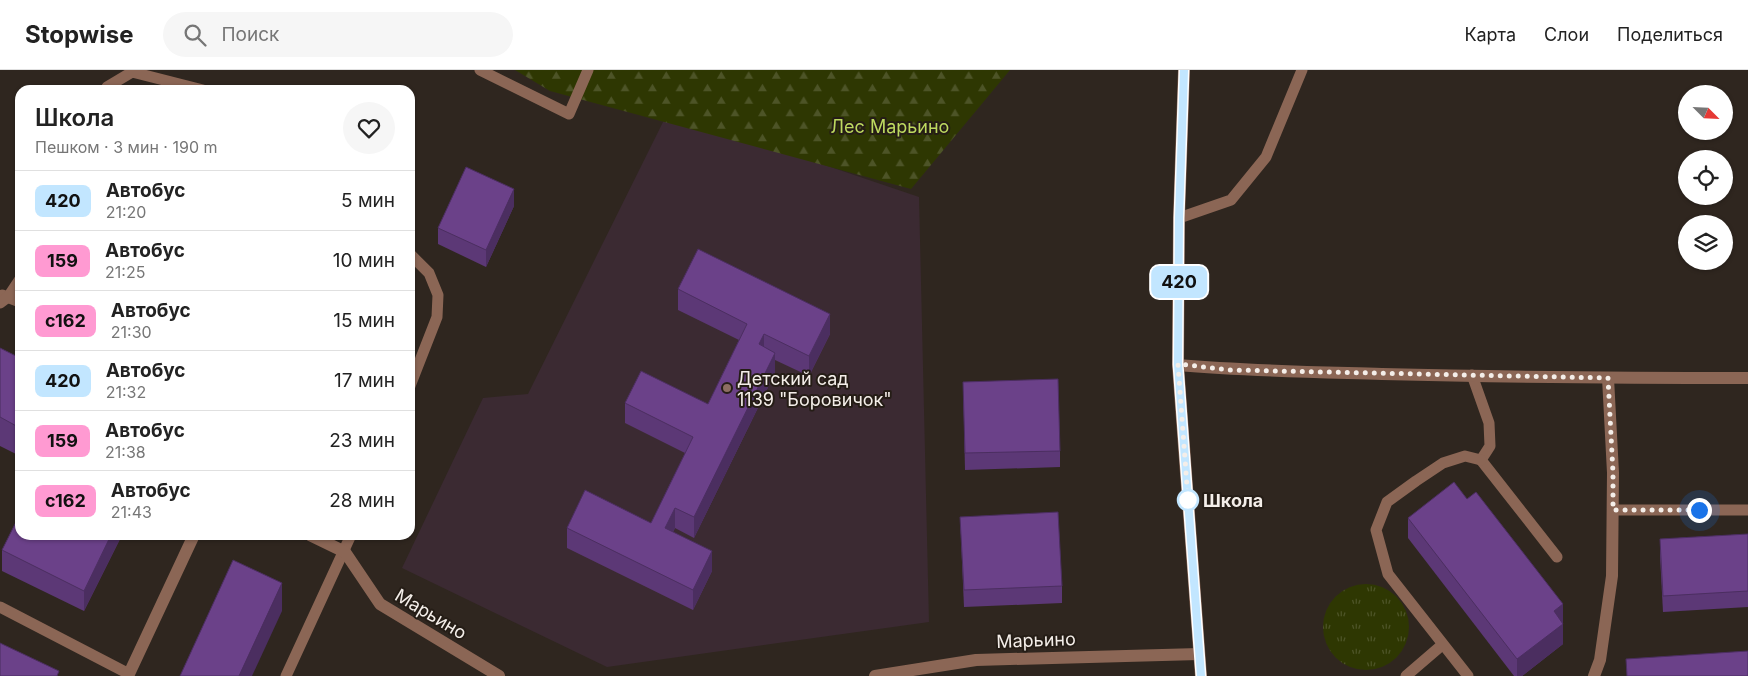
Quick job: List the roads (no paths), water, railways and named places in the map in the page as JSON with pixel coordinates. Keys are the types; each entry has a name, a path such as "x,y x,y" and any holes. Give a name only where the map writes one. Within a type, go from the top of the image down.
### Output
{"street":[{"path":"1184,70 1179,218 1178,364 1202,676"},
{"path":"1178,364 1231,370 1472,376 1748,378"},
{"path":"1594,676 1600,660 1612,576 1613,473 1608,378"},
{"path":"129,675 192,540"},
{"path":"320,540 345,552"},
{"name":"Марьино","path":"345,552 380,604 499,676"},
{"name":"Марьино","path":"875,676 976,660 1199,654"}],"lane":[{"path":"480,70 569,114 588,70"},
{"path":"1179,218 1231,200 1266,157 1302,70"},
{"path":"110,85 132,71 184,85"},
{"path":"415,259 429,273 438,295 437,317 415,373"},
{"path":"3,298 15,285"},
{"path":"1472,376 1489,423 1490,446 1481,460"},
{"path":"1468,676 1388,574 1376,530 1387,502 1443,463 1465,456 1481,460 1556,557"},
{"path":"1613,510 1748,510"},
{"path":"286,676 350,540"},
{"path":"0,607 129,675"},
{"path":"1406,676 1442,645"}],"place":[{"name":"Детский сад 1139 \"Боровичок\"","path":"727,388"},
{"name":"Школа","path":"1188,500"}],"park label":[{"name":"Лес Марьино","path":"890,126"}]}
